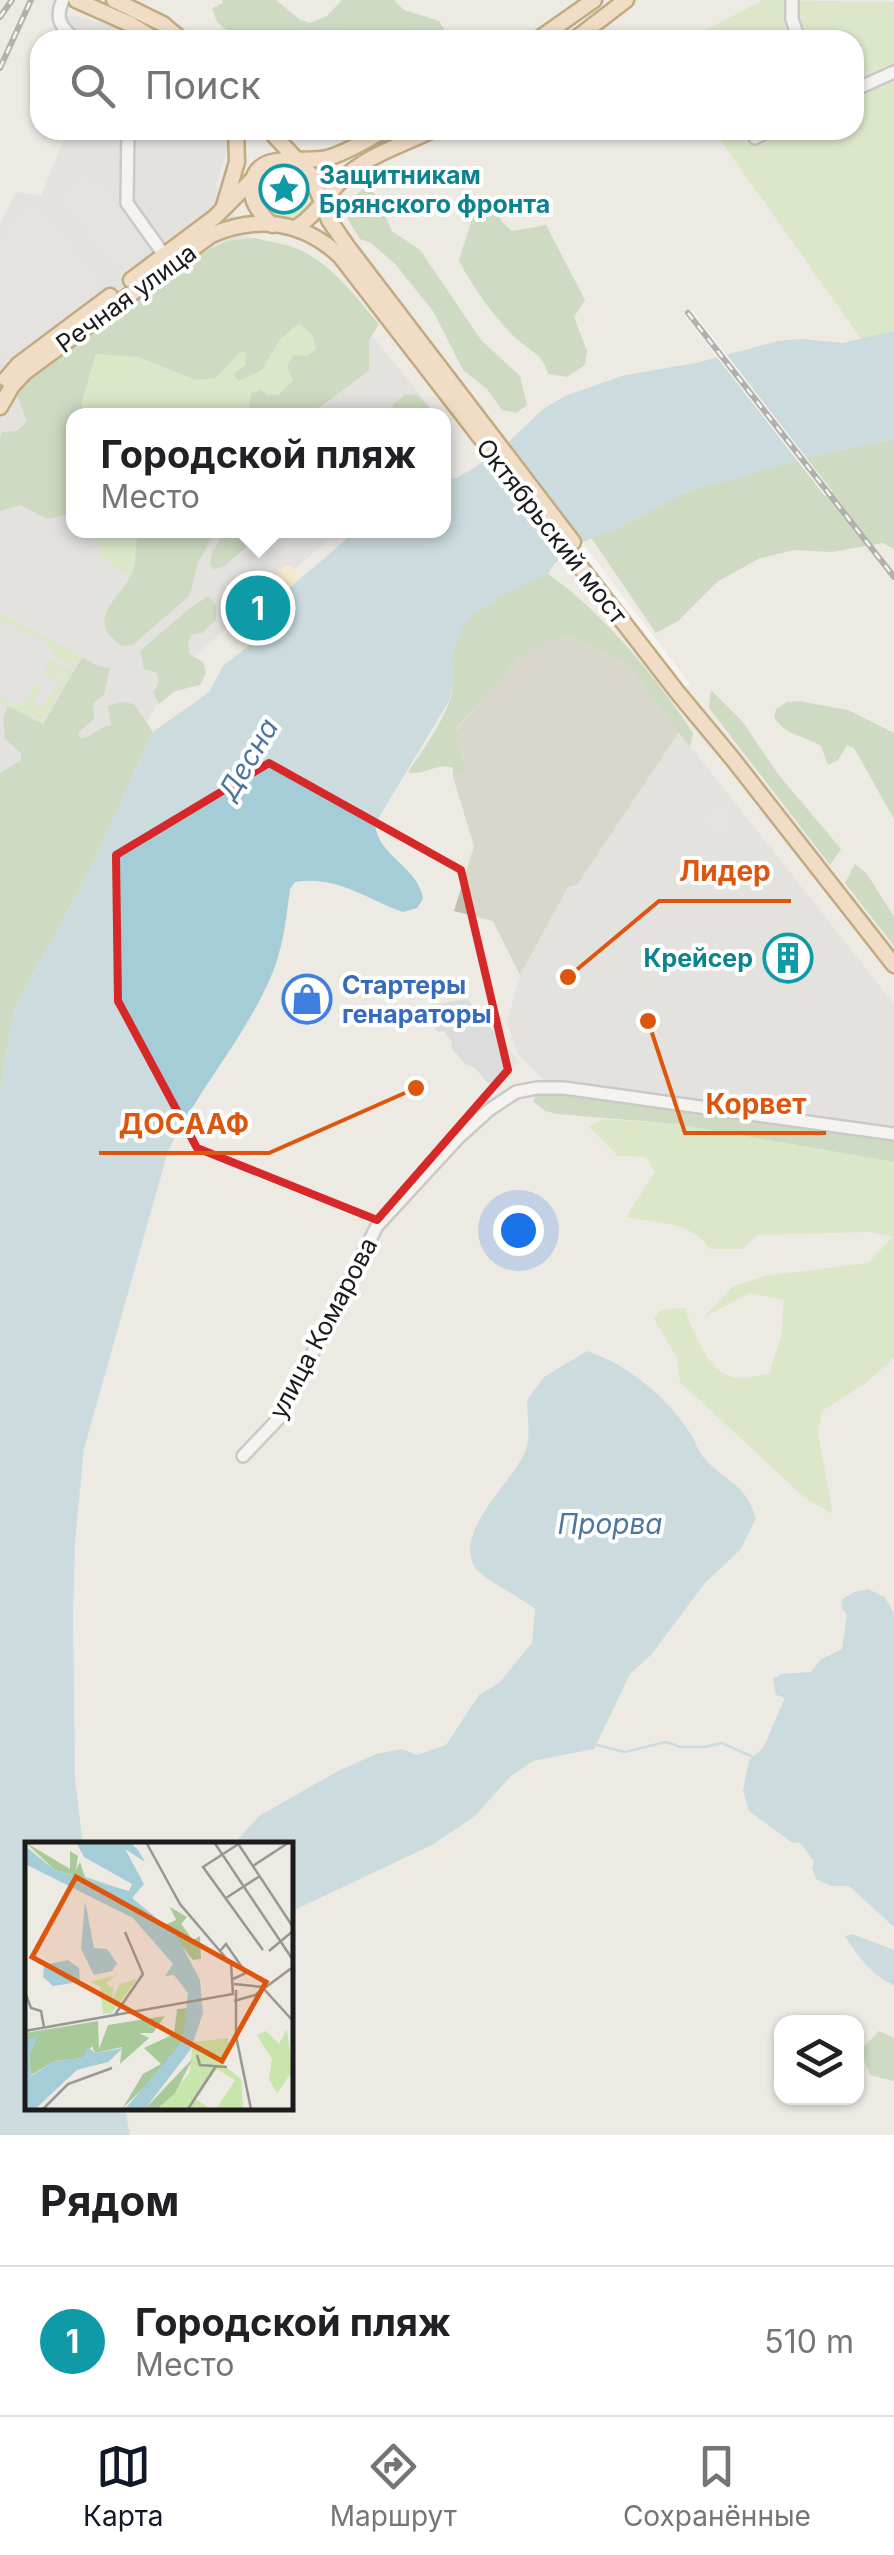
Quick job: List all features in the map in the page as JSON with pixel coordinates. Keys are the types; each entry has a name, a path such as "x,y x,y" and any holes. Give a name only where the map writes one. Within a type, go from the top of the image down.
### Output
{"main road":[{"path":"76,0 138,30"},
{"path":"114,0 170,30"},
{"path":"551,30 594,0"},
{"path":"587,30 626,0"},
{"path":"224,209 239,140"},
{"path":"242,140 253,200 272,225 298,227 312,233 340,256 394,318"},
{"path":"277,140 311,175 329,220 394,318"},
{"path":"252,179 266,162 325,159 364,140"},
{"path":"298,227 314,215 346,176 367,160 411,140"},
{"name":"Речная улица","path":"0,388 19,364 224,209 252,179"},
{"name":"Речная улица","path":"0,407 25,372 178,257 228,228 272,225"},
{"name":"Октябрьский мост","path":"394,318 894,965"}],"street":[{"path":"64,0 58,11 64,30"},
{"path":"792,0 796,30"},
{"path":"864,86 894,72"},
{"path":"128,140 127,203 164,255"},
{"name":"улица Комарова","path":"244,1456 281,1416 377,1226 458,1138 516,1092 564,1088 894,1134"}],"highlighted area":[{"path":"269,763 461,870 508,1070 377,1220 197,1148 118,1001 116,855"}],"shaded area":[{"path":"64,14 121,30 73,30"},
{"path":"64,140 230,140 216,186 255,245 322,275 431,408 66,408 66,538 331,538 175,673 0,981 0,224 16,192 41,196"},
{"path":"78,174 96,181 142,235 145,255 127,272 112,266 62,202"},
{"path":"40,206 105,289 19,352 0,353 0,248 18,211"},
{"path":"564,635 625,662 679,732 577,885 568,887 520,975 493,921 454,911 474,846 453,777 466,770 456,730 521,654"},
{"path":"679,732 894,1004 894,1134 551,1088 518,1054 507,1023 520,975 568,886 577,885"},
{"path":"714,801 736,816 721,838 699,823"},
{"path":"467,999 520,1063 490,1085 452,1049 444,1031 438,1032 424,1016 433,1005"}],"green space":[{"path":"222,0 276,0 310,23 327,16 342,0 394,0 404,10 439,21 445,30 226,30 217,22 212,8"},
{"path":"763,0 894,2 894,331 862,340 720,140 864,140 864,30 706,30"},
{"path":"286,173 302,180 309,196 302,212 286,219 270,212 263,196 270,180"},
{"path":"367,186 376,195 392,231 420,250 481,340 520,376 527,405 516,413 502,410 487,389 463,370 433,311 395,264 371,243 360,239 348,220 353,197"},
{"path":"481,209 497,210 501,221 512,231 546,225 585,300 574,317 587,351 585,365 567,377 548,374 540,358 493,312 464,270 459,260 472,219"},
{"path":"255,238 291,247 314,257 335,274 379,324 369,340 369,371 319,408 249,408 251,393 260,390 268,395 279,394 293,380 287,367 293,355 307,356 316,349 313,336 299,323 279,341 262,370 238,381 233,374 245,365 246,353 240,352 216,378 196,380 138,357 96,354 82,408 66,408 66,515 47,519 20,505 0,511 0,437 2,432 16,431 27,422 15,389 190,259 227,241"},
{"path":"299,323 313,336 316,348 284,388 268,395 255,408 82,408 81,404 96,354 138,357 174,373 228,363 240,352 247,353 245,365 262,370 279,341"},
{"path":"416,394 430,408 393,408 405,395"},
{"path":"894,439 894,549 883,543 832,552 794,550 758,559 717,582 678,621 656,633 590,536 682,494 734,476"},
{"path":"95,538 137,538 130,577 104,559"},
{"path":"211,538 198,563 190,595 133,645 122,646 110,636 105,618 133,571 137,540"},
{"path":"221,538 257,538 214,570 210,564"},
{"path":"548,574 588,606 646,668 693,733 690,747 625,662 564,635 521,655 456,729 466,771 453,777 453,768 447,767 408,772 448,706 455,641 461,628 493,598"},
{"path":"209,596 216,605 216,620 202,633 192,635 188,642 189,654 203,662 206,673 200,685 175,691 159,704 153,693 159,682 157,673 144,669 140,651"},
{"path":"0,614 81,656 42,722 0,702 0,696 23,703 37,682 42,685 33,703 42,708 63,674 59,673 54,681 42,674 50,659 69,669 74,660 71,658 68,664 52,656 54,651 43,641 0,620"},
{"path":"82,657 110,668 104,695 93,703 94,719 78,733 81,738 111,725 108,706 121,702 134,704 153,732 89,872 15,1007 0,1091 0,773 21,760 21,753 5,739 3,719 8,706 43,724"},
{"path":"711,690 742,721 778,774 841,849 830,865 709,708"},
{"path":"799,701 848,710 894,733 894,819 854,748 847,745 838,760 828,765 821,746 778,723 774,717 776,709"},
{"path":"855,864 867,874 894,917 894,946 845,883"},
{"path":"544,1092 894,1141 894,1162 676,1124 557,1114 545,1111 533,1101"},
{"path":"602,1119 676,1124 894,1162 894,1358 866,1383 822,1411 818,1433 833,1514 805,1498 680,1382 676,1356 654,1319 661,1310 685,1308 703,1350 717,1368 736,1378 769,1374 781,1337 784,1300 749,1293 703,1318 732,1287 764,1276 868,1263 893,1237 869,1232 757,1235 743,1249 710,1249 684,1228 626,1217 655,1172 646,1157 618,1156 589,1127"},
{"path":"879,2031 894,2038 894,2081 870,2075 864,2047"}],"sand":[{"path":"284,566 291,566 300,577 270,609 256,640 246,650 238,636 244,607"}],"water":[{"name":"Десна","path":"894,331 894,439 821,454 684,493 619,528 577,544 548,574 502,595 464,623 453,654 454,680 449,701 375,824 383,845 414,878 423,899 417,908 403,912 324,882 295,882 290,889 281,946 270,979 168,1151 84,1449 73,1614 75,1779 83,1842 25,1842 25,2110 125,2110 130,2135 0,2135 0,1091 15,1007 89,872 153,732 209,692 223,666 256,640 281,595 348,538 451,538 451,479 494,456 543,409 567,395 625,375 696,363 778,341 842,343"},
{"name":"Прорва","path":"587,1351 631,1373 681,1420 703,1457 741,1490 756,1518 741,1549 705,1583 651,1655 630,1674 594,1749 533,1761 511,1776 474,1817 432,1845 292,1911 292,1842 236,1842 259,1816 338,1771 376,1754 402,1749 417,1755 446,1745 479,1695 499,1683 532,1643 535,1609 477,1570 471,1556 471,1541 486,1510 524,1454 527,1400 544,1377"},
{"path":"868,1589 885,1597 894,1614 894,1927 849,1886 831,1886 816,1879 814,1861 800,1843 791,1842 749,1811 743,1791 749,1760 763,1748 785,1698 776,1695 773,1679 781,1674 811,1672 820,1660 842,1649 847,1614 841,1600"},
{"path":"852,1934 894,1950 894,1985 879,1977 860,1958 845,1936"}],"pier":[{"path":"405,310 690,684 670,699 451,414 451,408 446,408 383,326"},
{"path":"692,310 832,491 825,496 685,316"}],"waterway":[{"path":"597,1745 625,1752 666,1742 681,1747 722,1743 753,1757"}],"railway":[{"path":"0,17 12,0"},
{"path":"0,68 31,0"},
{"path":"688,313 894,577"}],"place":[{"name":"Защитникам Брянского фронта","path":"284,189"},
{"name":"Городской пляж","path":"258,608"},
{"name":"Крейсер","path":"788,958"},
{"name":"Лидер","path":"568,977"},
{"name":"Стартеры генараторы","path":"307,999"},
{"name":"Корвет","path":"648,1021"},
{"name":"ДОСААФ","path":"416,1088"}]}
